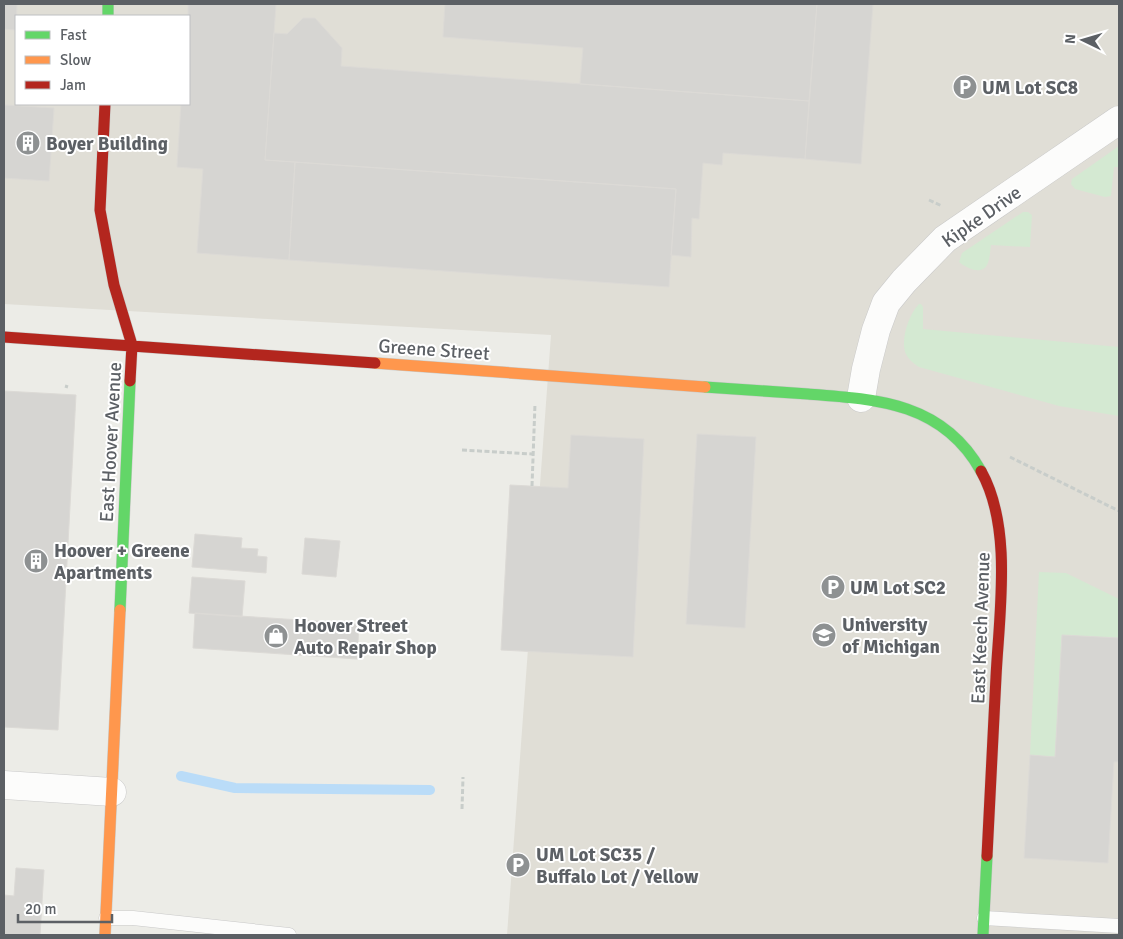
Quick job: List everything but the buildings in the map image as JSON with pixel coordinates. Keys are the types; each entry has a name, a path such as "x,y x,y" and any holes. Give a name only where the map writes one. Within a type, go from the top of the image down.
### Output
{"street":[{"name":"East Hoover Avenue","path":"105,105 100,210 114,285 132,345 105,935"},
{"name":"Kipke Drive","path":"861,398 866,369 879,321 886,302 904,281 945,238 1119,120"},
{"name":"Greene Street","path":"4,336 861,398"},
{"name":"East Keech Avenue","path":"861,398 895,406 930,418 957,438 985,478 998,519 1002,563 984,935"},
{"path":"4,785 112,792"}],"lane":[{"path":"106,918 133,918 289,935"},
{"path":"984,918 1119,926"}],"path":[{"path":"929,200 946,208"},
{"path":"532,486 535,401"},
{"path":"462,450 532,454"},
{"path":"1010,457 1119,511"},
{"path":"462,810 463,777"}],"shaded area":[{"name":"University of Michigan","path":"4,4 1119,4 1119,935 507,935 551,335 4,304"}],"green space":[{"path":"1119,146 1119,167 1114,167 1111,196 1105,197 1075,189 1071,184 1072,179"},
{"path":"1023,212 1028,212 1032,215 1030,247 991,245 988,263 981,270 969,268 959,262 962,253"},
{"path":"919,304 923,307 923,329 1119,347 1119,416 1059,406 919,367 905,352 904,340 912,314"},
{"path":"1039,572 1066,573 1119,599 1119,638 1062,635 1055,757 1030,755"}],"waterway":[{"path":"181,776 235,788 430,790"}],"traffic: fast":[{"path":"108,4 108,15"},
{"path":"120,610 130,381"},
{"path":"705,387 859,399 906,409 928,418 948,431 966,448 981,471"},
{"path":"983,935 987,856"}],"traffic: slow":[{"path":"375,363 705,387"},
{"path":"105,935 120,610"}],"traffic: jam":[{"path":"105,105 100,210 114,285 132,345 130,381"},
{"path":"4,337 375,363"},
{"path":"981,471 991,494 997,518 1002,572 987,856"}],"place":[{"name":"UM Lot SC8","path":"965,87"},
{"name":"Boyer Building","path":"28,143"},
{"name":"Hoover + Greene Apartments","path":"36,561"},
{"name":"UM Lot SC2","path":"833,587"},
{"name":"University of Michigan","path":"824,635"},
{"name":"Hoover Street Auto Repair Shop","path":"276,636"},
{"name":"UM Lot SC35 / Buffalo Lot / Yellow","path":"518,865"}]}
